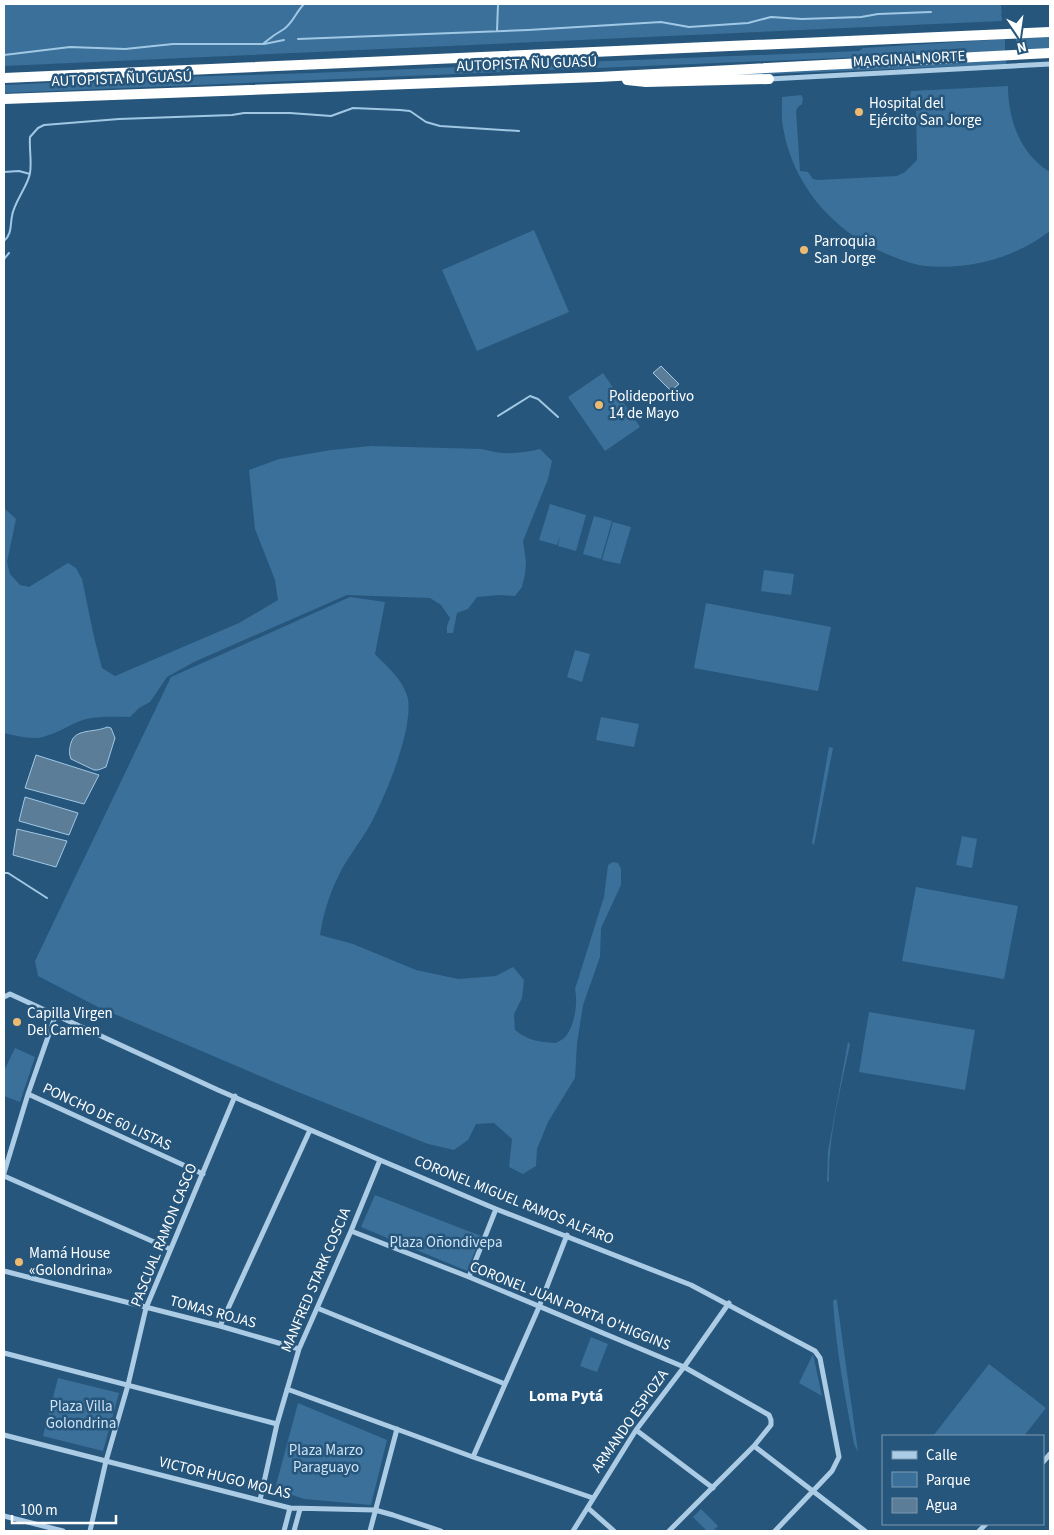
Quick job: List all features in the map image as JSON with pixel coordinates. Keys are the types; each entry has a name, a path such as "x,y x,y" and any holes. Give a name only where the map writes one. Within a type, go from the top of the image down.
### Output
{"highway":[{"name":"AUTOPISTA ÑU GUASÚ","path":"4,78 1050,32"},
{"name":"AUTOPISTA ÑU GUASÚ","path":"4,99 598,76 1050,53"},
{"path":"598,76 646,82 768,79"}],"street":[{"name":"MARGINAL NORTE","path":"768,79 1050,64"},
{"name":"CORONEL MIGUEL RAMOS ALFARO","path":"4,997 10,994 310,1130 496,1209 692,1285 816,1351 839,1456 832,1471 775,1531"},
{"path":"56,1014 28,1094 4,1175 170,1249"},
{"name":"PONCHO DE 60 LISTAS","path":"28,1094 203,1174"},
{"name":"PASCUAL RAMON CASCO","path":"90,1531 106,1460 128,1385 146,1308 235,1096"},
{"path":"220,1326 310,1130"},
{"name":"MANFRED STARK COSCIA","path":"260,1500 299,1348 380,1160"},
{"path":"469,1277 496,1209"},
{"name":"CORONEL JUAN PORTA O'HIGGINS","path":"350,1231 469,1277 684,1366 769,1415 771,1420 768,1429 754,1446"},
{"path":"473,1457 539,1307 567,1235"},
{"name":"TOMAS ROJAS","path":"4,1271 299,1348"},
{"name":"ARMANDO ESPIOZA","path":"573,1531 636,1430 729,1304"},
{"path":"317,1308 505,1384"},
{"path":"4,1353 278,1424"},
{"path":"288,1389 473,1457 593,1498"},
{"path":"370,1531 397,1429"},
{"path":"636,1430 713,1488"},
{"name":"VICTOR HUGO MOLAS","path":"4,1435 290,1508 375,1510 441,1531"},
{"path":"669,1531 754,1446 865,1531"},
{"path":"284,1531 290,1508"},
{"path":"588,1508 614,1531"},
{"path":"294,1531 300,1509"},
{"path":"4,1516 63,1531"}],"green space":[{"path":"4,4 1001,4 1002,21 4,66"},
{"path":"1050,37 1050,48 1017,51 1016,38"},
{"path":"1005,39 1005,51 4,93 4,85 859,51 863,48"},
{"path":"1006,60 1006,64 775,74 767,77 665,76"},
{"path":"1008,86 1010,111 1018,135 1031,156 1050,172 1050,231 1007,255 975,264 942,267 914,264 882,252 846,231 817,202 805,185 795,167 783,127 782,97 801,95 803,98 802,104 796,111 800,171 808,172 813,179 818,180 897,176 905,172 917,160 916,107 909,99 911,91"},
{"path":"534,230 569,312 477,351 442,270"},
{"name":"Polideportivo 14 de Mayo","path":"603,373 640,427 605,451 568,397"},
{"path":"371,446 482,449 511,453 540,449 552,461 548,479 523,541 526,562 525,574 522,587 515,596 477,597 468,609 457,613 453,633 447,633 450,618 441,605 430,598 347,595 194,662 167,677 150,702 139,708 130,717 86,719 51,734 36,738 4,733 4,508 16,519 7,562 10,574 20,585 29,587 68,563 76,568 82,579 102,668 115,676 239,623 278,600 275,580 255,529 249,470 279,459 331,450"},
{"path":"550,504 586,515 576,551 558,546 560,536 557,545 539,540"},
{"path":"594,516 612,521 601,559 583,554"},
{"path":"613,522 631,527 620,564 602,560"},
{"path":"764,570 794,574 791,595 761,591"},
{"path":"350,597 385,602 375,654 403,686 408,699 408,712 402,746 390,781 370,825 345,864 335,884 327,905 320,935 353,944 416,970 458,979 496,976 513,967 524,980 522,998 514,1014 515,1030 525,1037 534,1040 556,1043 566,1036 574,1020 576,1007 575,989 604,897 608,865 613,862 618,863 621,869 621,885 601,928 600,957 583,1005 577,1044 575,1078 548,1122 537,1149 536,1166 523,1174 509,1167 512,1139 494,1123 476,1124 468,1140 454,1150 428,1144 293,1090 98,1007 38,976 35,961 171,677"},
{"path":"706,603 831,627 818,691 694,668"},
{"path":"575,650 590,654 582,682 567,677"},
{"path":"601,717 639,724 634,747 596,740"},
{"path":"829,747 833,748 814,845 812,843"},
{"path":"962,836 977,839 972,868 956,865"},
{"path":"916,887 1018,906 1004,979 902,961"},
{"path":"869,1012 975,1030 965,1090 859,1072"},
{"path":"848,1042 850,1044 833,1129 829,1181 827,1182 828,1151"},
{"path":"15,1048 35,1057 20,1102 4,1096 4,1071"},
{"name":"Plaza Oñondivepa","path":"375,1195 481,1236 467,1271 361,1227"},
{"path":"836,1299 858,1452 854,1444 844,1390 834,1319 833,1301"},
{"path":"591,1337 608,1344 597,1372 580,1366"},
{"path":"813,1354 822,1396 799,1383"},
{"path":"989,1364 1046,1408 1025,1435 934,1435"},
{"name":"Plaza Villa Golondrina","path":"58,1378 119,1393 103,1451 43,1436"},
{"name":"Plaza Marzo Paraguayo","path":"298,1403 387,1440 371,1505 304,1499 275,1489"},
{"path":"701,1509 718,1526 713,1531 707,1531 693,1517"}],"water":[{"path":"661,366 679,384 671,391 653,373"},
{"path":"107,727 111,728 115,738 106,767 94,770 71,759 70,745 73,738 81,733"},
{"path":"36,755 99,775 84,804 25,788"},
{"path":"25,797 78,813 69,835 19,821"},
{"path":"17,829 67,841 56,867 13,855"}],"waterway":[{"path":"264,43 287,27 304,4"},
{"path":"497,31 498,4"},
{"path":"298,39 528,30 661,22 689,27 748,23 771,17 802,19 931,12"},
{"path":"4,55 70,47 125,49 173,44 264,44 284,40"},
{"path":"4,241 10,233 13,211 30,173 30,137 38,128 44,125 244,113 290,113 331,116 353,108 410,111 426,122 440,126 519,131"},
{"path":"4,172 19,171 30,174"},
{"path":"4,259 9,253"},
{"path":"498,416 530,396 538,399 558,417"},
{"path":"4,873 8,873 47,898"}],"place":[{"name":"Hospital del Ejército San Jorge","path":"859,112"},
{"name":"Parroquia San Jorge","path":"804,250"},
{"name":"Polideportivo 14 de Mayo","path":"599,405"},
{"name":"Capilla Virgen Del Carmen","path":"17,1022"},
{"name":"Mamá House «Golondrina»","path":"19,1262"}],"district":[{"name":"Loma Pytá","path":"566,1396"}]}
